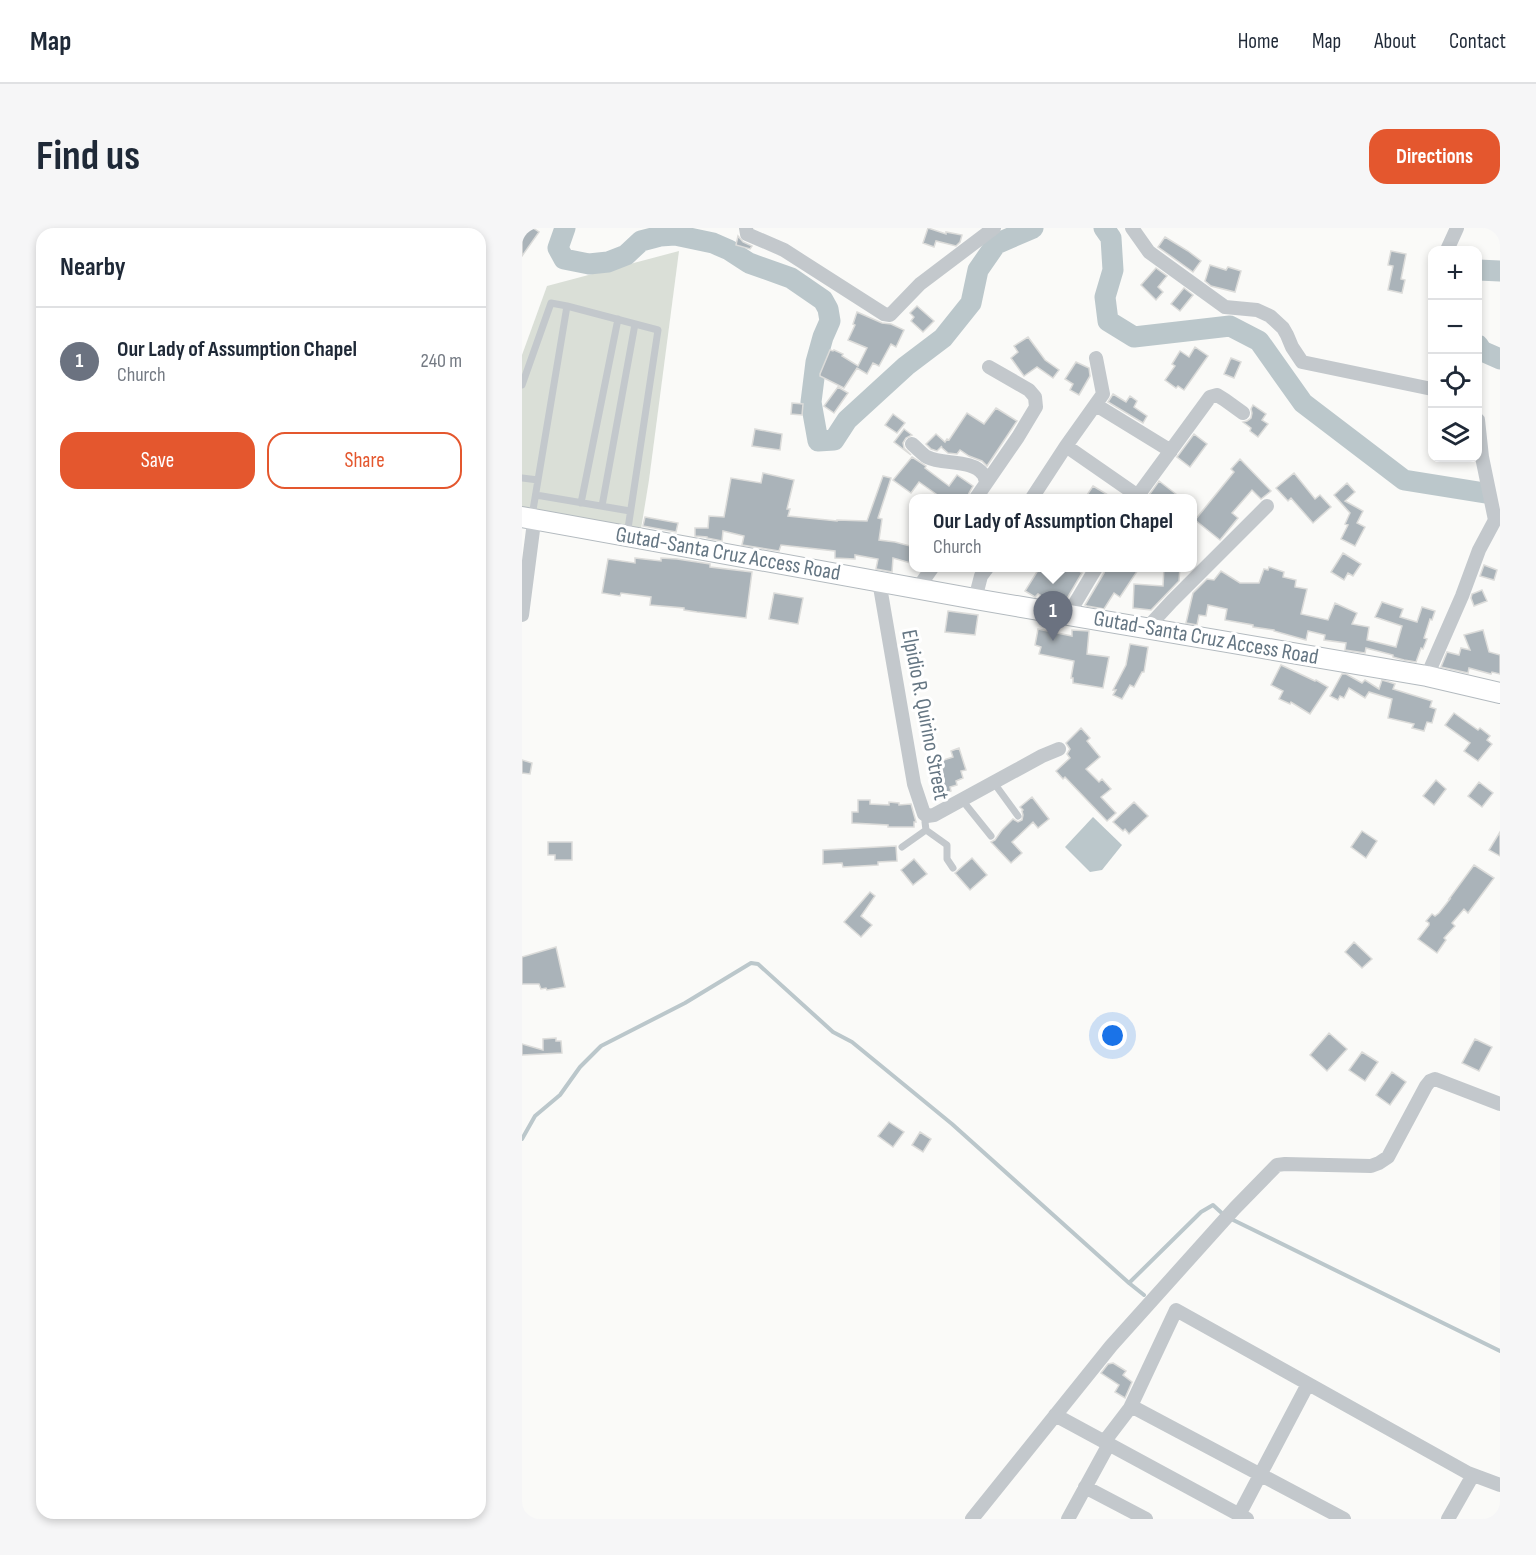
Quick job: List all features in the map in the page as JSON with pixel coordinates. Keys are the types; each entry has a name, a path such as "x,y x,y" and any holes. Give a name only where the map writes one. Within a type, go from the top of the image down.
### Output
{"main road":[{"name":"Gutad-Santa Cruz Access Road","path":"530,518 1068,615 1427,676 1500,693"}],"street":[{"path":"746,228 747,234 784,250 884,314 890,315 920,284 994,228"},
{"path":"1132,228 1149,252 1225,307 1257,310 1270,316 1283,328 1302,362 1428,388"},
{"path":"1449,246 1457,228"},
{"path":"1035,494 1103,394 1096,358"},
{"path":"979,494 1036,407 1035,397 1029,390 990,367"},
{"path":"1139,494 1210,397 1217,395 1244,413"},
{"path":"1096,405 1171,451"},
{"path":"912,444 928,457 965,464 978,470 984,474 986,483"},
{"path":"1066,446 1133,494"},
{"path":"1427,676 1462,596 1479,550 1495,520 1482,457"},
{"path":"1147,628 1267,506"},
{"path":"522,615 533,530 530,518"},
{"path":"918,588 929,572"},
{"path":"975,598 984,572"},
{"path":"1068,615 1093,572"},
{"name":"Elpidio R. Quirino Street","path":"879,581 914,784 926,823 934,814 1059,749"},
{"path":"972,1519 1111,1346 1235,1208 1277,1165 1371,1166 1379,1163 1388,1157 1430,1081 1435,1079 1500,1104"},
{"path":"1068,1519 1107,1443 1131,1406 1176,1310 1473,1475 1500,1485"},
{"path":"1055,1415 1243,1517 1260,1474 1308,1384"},
{"path":"1131,1406 1344,1519"},
{"path":"1448,1519 1473,1475"},
{"path":"1085,1487 1146,1519"}],"lane":[{"path":"522,385 551,303 658,330 627,535"},
{"path":"530,518 536,495 567,306"},
{"path":"581,503 618,319"},
{"path":"602,506 635,324"},
{"path":"522,478 538,480"},
{"path":"536,495 630,511"},
{"path":"994,783 1018,816"},
{"path":"962,800 991,836"},
{"path":"902,847 926,823 947,845 947,859 953,868"}],"shaded area":[{"path":"679,251 641,529 522,511 522,355 547,286"},
{"path":"1093,817 1122,845 1102,870 1090,872 1065,847"}],"building":[{"path":"522,228 533,228 539,232 522,256"},
{"path":"928,228 946,234 946,232 962,235 960,242 956,246 936,241 934,247 923,243"},
{"path":"738,236 743,242 752,246 750,249 736,245"},
{"path":"1165,237 1201,261 1193,272 1158,247"},
{"path":"1391,251 1406,254 1401,279 1405,280 1402,293 1388,290 1393,266 1388,265"},
{"path":"1210,265 1226,270 1228,267 1241,271 1235,292 1211,286 1205,281"},
{"path":"1156,268 1167,276 1158,287 1163,292 1156,300 1141,285"},
{"path":"1184,288 1193,295 1180,311 1171,304"},
{"path":"917,306 934,321 923,332 911,321 914,317 910,313"},
{"path":"857,312 904,330 896,347 891,344 879,366 873,363 867,374 857,368 844,388 820,374 830,350 843,354 842,356 858,366 867,348 848,340 855,325 853,324"},
{"path":"1028,337 1045,360 1059,370 1053,378 1037,367 1024,376 1011,358 1018,352 1014,346"},
{"path":"1195,347 1208,356 1184,390 1178,386 1176,388 1165,380 1175,366 1172,364 1180,351 1189,357"},
{"path":"1231,358 1241,362 1234,378 1224,374"},
{"path":"1076,362 1089,368 1090,376 1079,395 1070,390 1073,384 1065,379"},
{"path":"838,387 848,393 834,413 824,406"},
{"path":"1113,394 1126,402 1130,396 1137,401 1134,407 1147,416 1143,423 1108,402"},
{"path":"792,403 803,404 802,415 791,414"},
{"path":"1253,405 1266,414 1262,420 1268,424 1258,437 1243,422 1251,418"},
{"path":"996,408 1017,421 987,466 960,450 957,454 948,453 941,447 937,451 926,444 936,434 945,442 949,440 967,413 984,424"},
{"path":"893,414 905,423 897,433 885,425"},
{"path":"755,429 782,434 780,450 752,446"},
{"path":"904,429 912,435 903,443 904,448 911,455 894,442"},
{"path":"1194,434 1207,444 1190,467 1177,457"},
{"path":"912,457 949,486 957,475 973,486 969,494 936,494 919,482 911,493 893,480"},
{"path":"1240,459 1271,491 1261,499 1252,490 1232,513 1238,518 1220,540 1197,522 1197,518 1234,472 1231,469"},
{"path":"763,473 794,480 787,509 790,509 788,516 837,521 867,521 883,476 891,478 878,518 882,519 879,540 909,546 909,563 893,558 892,572 876,569 878,559 855,555 855,559 835,558 835,551 781,545 779,551 742,545 744,536 723,531 722,541 695,536 695,528 708,528 709,516 724,517 731,478 761,483"},
{"path":"1294,473 1315,499 1320,495 1331,507 1313,523 1291,498 1288,501 1276,488"},
{"path":"1159,481 1176,494 1150,494"},
{"path":"1347,483 1355,492 1345,501 1363,511 1357,523 1365,527 1355,546 1341,539 1348,525 1345,524 1350,513 1334,495"},
{"path":"1093,486 1106,494 1088,494"},
{"path":"645,517 678,523 676,532 643,526"},
{"path":"1343,553 1361,564 1353,576 1348,573 1344,580 1331,572"},
{"path":"635,558 661,561 661,558 677,559 710,564 710,567 752,572 746,618 650,605 651,597 602,593 608,559 635,563"},
{"path":"1484,565 1497,570 1494,580 1480,576"},
{"path":"1269,567 1284,572 1283,577 1296,580 1295,587 1307,589 1301,614 1328,620 1335,603 1357,613 1352,624 1369,627 1367,640 1396,647 1402,626 1375,617 1382,602 1403,609 1400,617 1417,622 1422,607 1435,611 1424,638 1427,639 1416,662 1366,648 1365,653 1345,650 1346,643 1324,640 1325,635 1308,631 1306,640 1274,630 1225,620 1227,609 1208,605 1206,616 1199,615 1197,625 1186,623 1193,593 1207,579 1214,580 1221,571 1240,583 1259,583 1264,569 1268,570"},
{"path":"1037,572 1082,573 1065,602 1047,599 1038,594 1035,597 1025,591"},
{"path":"1137,572 1120,597 1114,593 1104,609 1085,605 1104,573"},
{"path":"1164,572 1180,572 1179,581 1151,610 1133,608 1134,584 1163,586"},
{"path":"1482,590 1487,601 1474,606 1472,594"},
{"path":"774,593 803,598 798,624 769,619"},
{"path":"948,611 978,615 975,635 945,632"},
{"path":"1038,629 1072,636 1072,630 1089,631 1087,654 1109,657 1103,688 1073,683 1073,678 1071,678 1074,661 1039,654 1041,647 1035,645"},
{"path":"1483,630 1489,652 1500,655 1500,674 1469,668 1468,673 1441,667 1447,652 1459,655 1461,648 1470,650 1464,635"},
{"path":"1130,644 1148,647 1144,672 1134,687 1130,685 1122,699 1113,695 1116,690 1113,690 1126,665"},
{"path":"1281,665 1328,687 1310,714 1291,702 1290,704 1279,699 1283,691 1271,685"},
{"path":"1342,674 1362,683 1365,680 1379,689 1382,680 1389,682 1395,684 1393,689 1432,701 1430,707 1436,709 1432,723 1427,722 1424,731 1412,728 1414,724 1388,718 1392,699 1369,692 1365,698 1349,688 1344,698 1340,696 1338,700 1330,696"},
{"path":"1454,713 1490,736 1487,740 1492,744 1478,761 1464,751 1470,743 1445,725"},
{"path":"1081,728 1090,738 1087,741 1100,757 1086,769 1099,782 1102,779 1111,789 1101,797 1116,813 1107,821 1065,777 1063,779 1056,771 1070,758 1067,754 1070,749 1066,743"},
{"path":"959,748 966,770 961,771 963,778 956,781 957,785 950,787 951,791 939,795 928,765 953,757 951,751"},
{"path":"522,760 532,763 530,774 522,773"},
{"path":"1436,780 1446,789 1434,805 1423,796"},
{"path":"1479,782 1493,793 1482,807 1468,796"},
{"path":"1032,797 1049,819 1038,828 1033,822 1012,842 1022,853 1011,863 991,842 1013,819 1018,822 1022,820 1023,810 1020,807"},
{"path":"858,800 870,800 870,804 889,805 889,802 899,803 899,805 911,804 916,822 914,822 914,827 852,823 852,812 858,812"},
{"path":"1134,802 1148,816 1129,834 1113,822"},
{"path":"1362,831 1377,841 1366,858 1351,847"},
{"path":"1500,832 1500,856 1489,850"},
{"path":"548,842 572,842 572,860 555,860 555,855 548,855"},
{"path":"896,846 897,861 878,862 878,865 843,867 842,863 823,864 823,850"},
{"path":"972,858 987,875 970,890 955,873"},
{"path":"914,859 927,874 913,885 901,870"},
{"path":"1474,865 1494,878 1468,913 1464,909 1452,923 1455,926 1444,938 1446,940 1437,953 1418,939 1429,925 1426,921 1432,914 1435,916 1439,913"},
{"path":"870,892 875,896 861,916 872,925 861,937 844,922"},
{"path":"1354,942 1372,959 1362,968 1345,952"},
{"path":"556,947 565,987 547,990 546,988 541,989 539,984 522,984 522,957"},
{"path":"1329,1033 1347,1049 1327,1071 1310,1055"},
{"path":"556,1038 556,1041 561,1041 562,1053 522,1055 522,1044 543,1050 543,1039"},
{"path":"1475,1039 1492,1047 1479,1071 1462,1063"},
{"path":"1362,1052 1378,1062 1365,1081 1349,1070"},
{"path":"1392,1072 1406,1082 1390,1105 1376,1095"},
{"path":"889,1122 904,1132 893,1147 878,1136"},
{"path":"920,1132 931,1139 923,1152 912,1145"},
{"path":"1113,1363 1126,1371 1123,1375 1132,1382 1125,1398 1115,1392 1119,1385 1101,1373 1108,1364"}],"waterway":[{"path":"565,228 558,248 564,259 589,264 608,262 626,255 641,241 675,235 713,243 729,250 749,263 791,278 823,300 828,309 830,321 816,362 811,402 818,441 834,440 847,420 906,366 943,338 971,303 978,270 996,244 1033,228"},
{"path":"1104,228 1111,238 1113,270 1105,297 1108,321 1134,337 1230,326 1259,341 1303,403 1404,480 1485,493"},
{"path":"1482,270 1500,271"},
{"path":"1482,351 1500,359"},
{"path":"522,1139 535,1116 560,1095 580,1067 601,1046 685,1003 751,963 758,964 833,1032 852,1042 952,1124 1144,1295"},
{"path":"1129,1283 1201,1212 1213,1205 1225,1216 1500,1351"}],"place":[{"name":"Our Lady of Assumption Chapel","path":"1053,641"}]}
